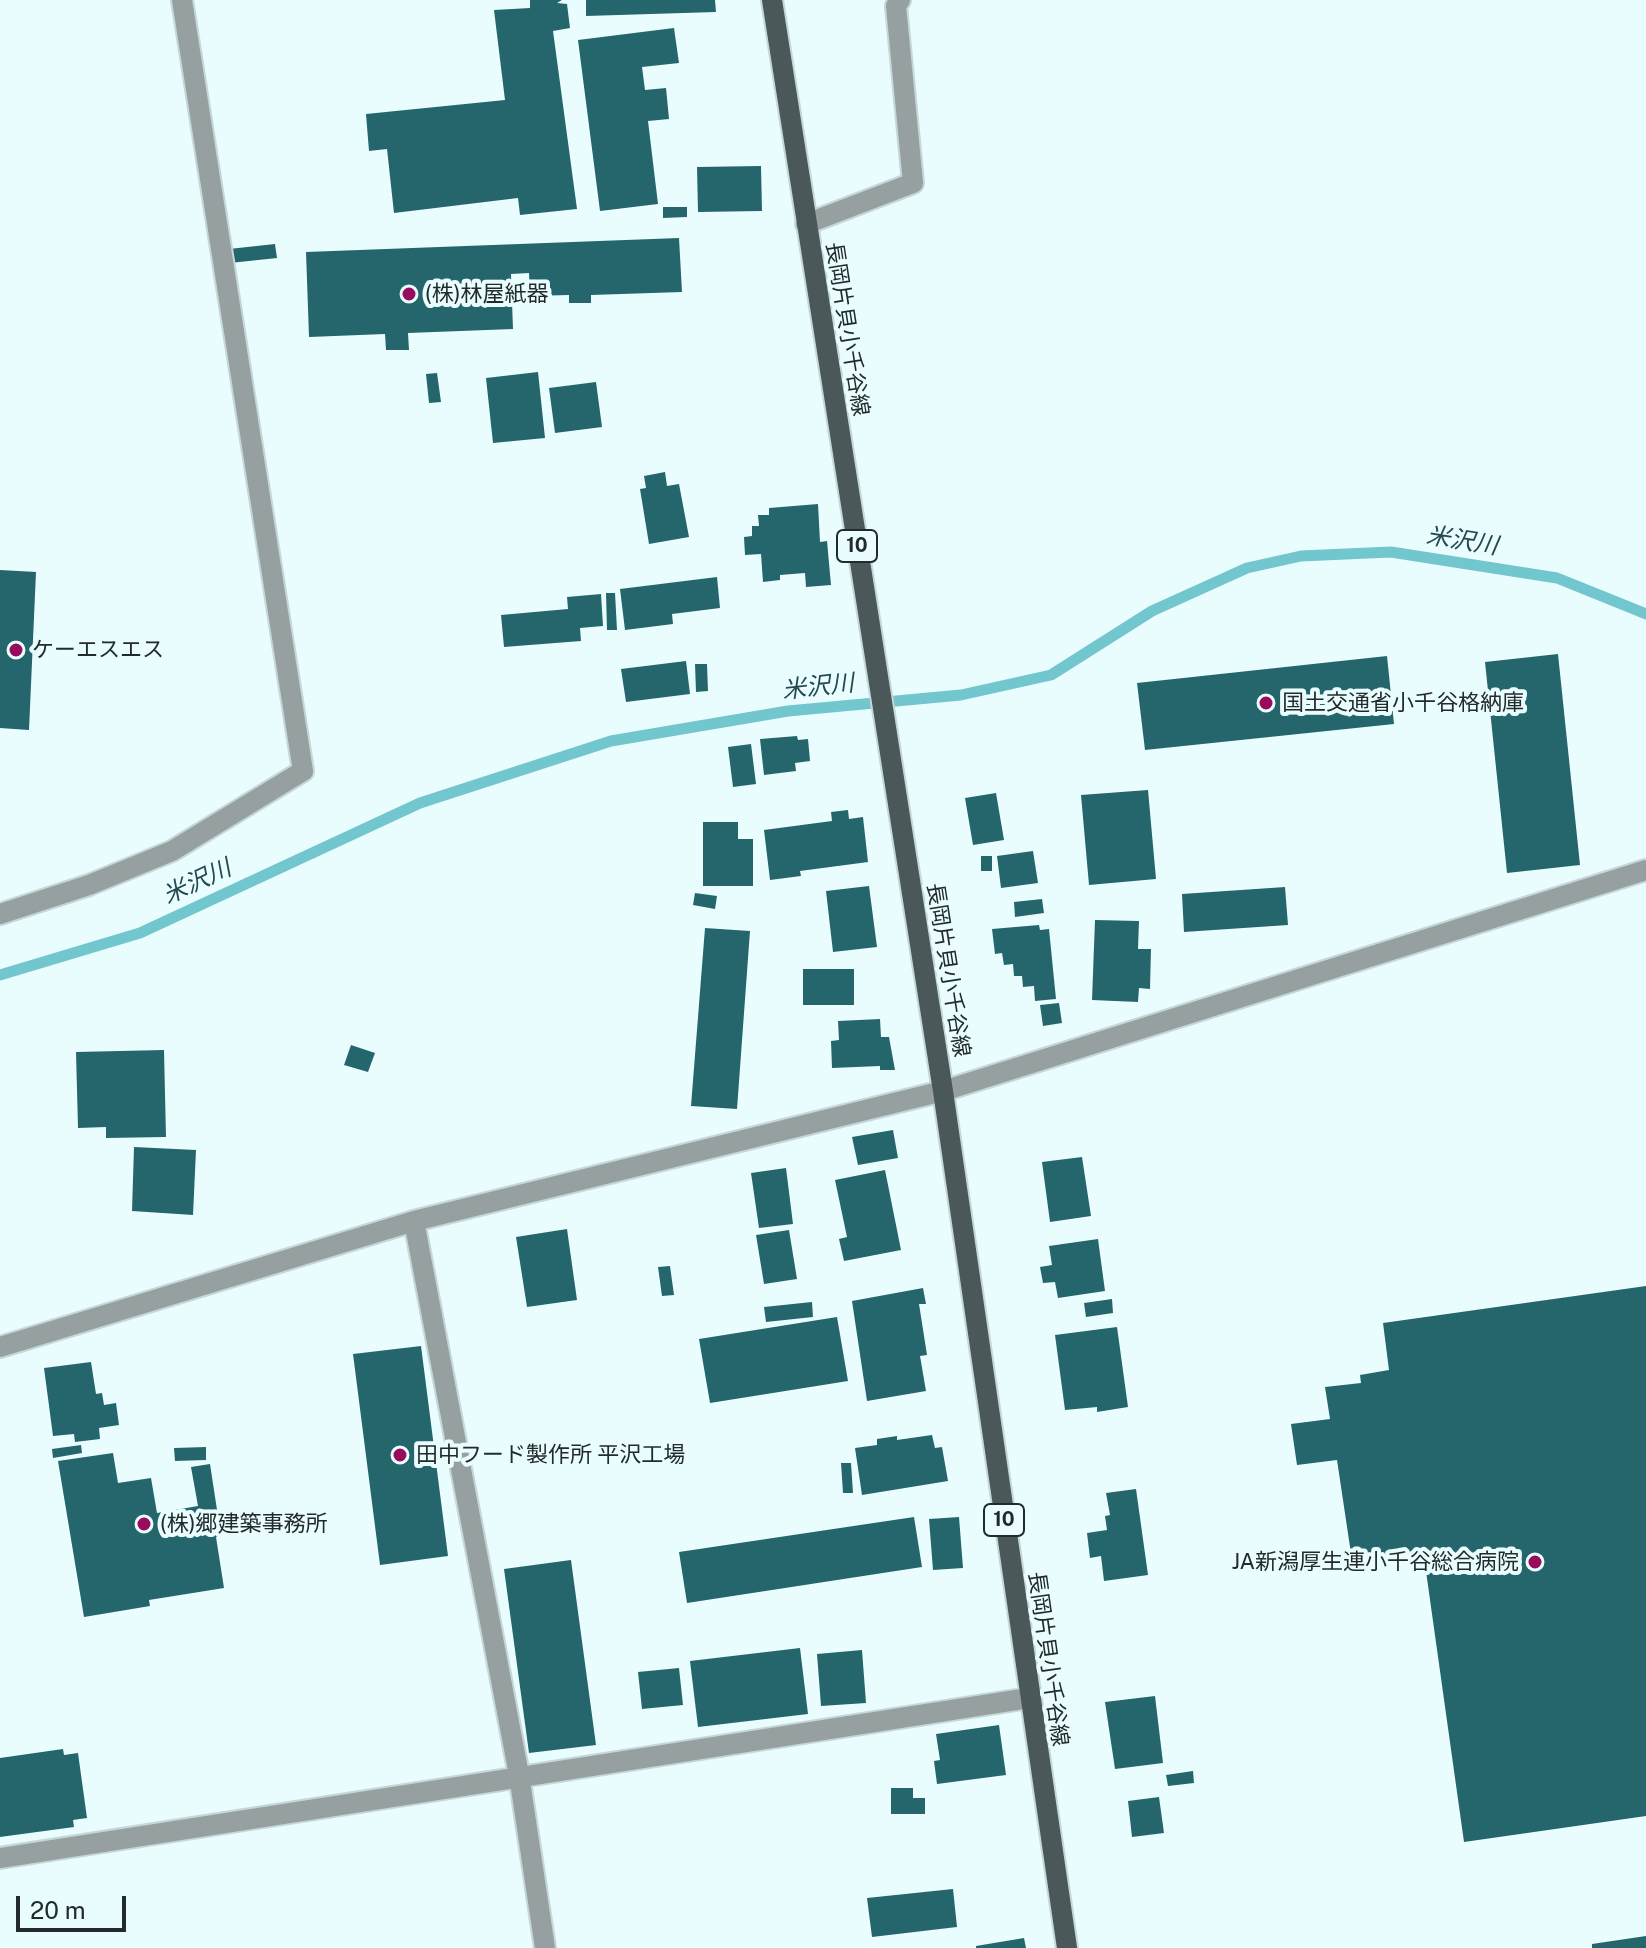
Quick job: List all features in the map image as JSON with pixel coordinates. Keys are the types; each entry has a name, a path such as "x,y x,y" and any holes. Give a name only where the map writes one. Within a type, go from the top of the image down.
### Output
{"main road":[{"name":"長岡片貝小千谷線","path":"772,0 943,1091 1067,1948"}],"street":[{"path":"0,914 89,885 172,851 303,771 182,0"},
{"path":"806,224 913,183 896,6 900,0"},
{"path":"0,1347 414,1221 943,1091 1646,870"},
{"path":"414,1221 519,1775 545,1948"},
{"path":"0,1858 1029,1698"}],"building":[{"path":"530,0 562,0 557,3 567,4 570,28 553,31 577,209 520,215 518,198 394,213 387,149 369,151 366,114 505,100 494,10 530,8"},
{"path":"586,0 715,0 716,12 586,16"},
{"path":"674,28 679,63 642,67 645,90 666,88 669,119 648,121 658,204 600,211 578,40"},
{"path":"761,166 762,211 698,212 697,167"},
{"path":"663,207 687,207 687,217 663,218"},
{"name":"(株)林屋紙器","path":"679,238 682,292 591,295 591,303 569,303 569,295 530,296 529,273 511,274 513,329 408,333 409,350 386,350 385,334 309,337 306,252"},
{"path":"275,244 277,258 230,263 229,249"},
{"path":"538,372 545,438 493,443 486,378"},
{"path":"437,373 441,402 429,403 426,374"},
{"path":"596,382 602,427 555,433 549,388"},
{"path":"665,472 667,486 679,484 689,537 649,544 640,489 646,488 644,476"},
{"path":"818,504 820,542 827,541 831,585 806,587 805,573 780,575 780,580 763,582 761,554 745,555 744,537 752,536 752,526 759,526 758,515 769,515 769,508"},
{"name":"ケーエスエス","path":"0,570 36,572 29,730 0,728"},
{"path":"717,577 720,608 672,614 673,624 625,630 620,589"},
{"path":"606,593 615,593 617,630 607,630"},
{"path":"601,594 603,626 580,628 581,641 504,647 501,615 568,609 567,597"},
{"path":"1558,654 1580,865 1507,873 1485,662"},
{"name":"国土交通省小千谷格納庫","path":"1387,656 1394,724 1145,750 1137,683"},
{"path":"686,661 690,694 626,702 621,669"},
{"path":"695,664 707,664 708,691 696,692"},
{"path":"797,736 798,740 808,739 810,761 795,763 796,771 764,775 760,739"},
{"path":"751,744 756,784 733,787 728,747"},
{"path":"1148,790 1156,879 1089,885 1081,795"},
{"path":"996,793 1004,840 973,845 965,798"},
{"path":"848,810 849,819 863,817 868,862 800,871 801,876 770,880 764,830 832,821 831,812"},
{"path":"703,822 738,822 738,839 753,839 753,886 703,886"},
{"path":"1033,851 1038,883 1001,888 997,856"},
{"path":"981,856 992,856 992,871 981,871"},
{"path":"869,886 877,947 833,952 826,891"},
{"path":"1285,887 1288,925 1184,932 1182,894"},
{"path":"695,893 717,896 715,909 693,905"},
{"path":"1042,899 1044,913 1015,917 1014,902"},
{"path":"1095,920 1139,921 1138,949 1151,949 1150,989 1139,988 1138,1002 1092,1000"},
{"path":"1039,925 1040,930 1049,929 1056,999 1035,1001 1034,986 1023,987 1022,976 1014,976 1013,964 1004,965 1002,953 995,954 992,929"},
{"path":"705,928 750,931 737,1109 691,1106"},
{"path":"803,969 854,969 854,1005 803,1005"},
{"path":"1059,1003 1062,1023 1043,1026 1040,1005"},
{"path":"880,1019 881,1037 889,1037 895,1070 880,1070 880,1066 832,1068 831,1041 839,1040 838,1021"},
{"path":"351,1045 375,1053 368,1072 344,1065"},
{"path":"164,1050 166,1137 106,1138 106,1127 78,1128 76,1052"},
{"path":"893,1130 898,1158 858,1165 852,1137"},
{"path":"134,1147 196,1150 193,1215 132,1211"},
{"path":"1082,1157 1091,1216 1050,1222 1042,1162"},
{"path":"786,1168 793,1224 759,1228 751,1173"},
{"path":"885,1170 901,1250 844,1261 839,1239 847,1237 835,1180"},
{"path":"567,1229 577,1300 527,1307 516,1237"},
{"path":"789,1230 797,1279 764,1284 756,1235"},
{"path":"1098,1239 1105,1291 1058,1298 1055,1282 1043,1283 1040,1267 1052,1265 1049,1246"},
{"path":"670,1266 674,1295 662,1296 658,1267"},
{"name":"JA新潟厚生連小千谷総合病院","path":"1646,1286 1646,1816 1464,1842 1424,1557 1353,1567 1337,1460 1297,1465 1291,1424 1330,1419 1325,1387 1361,1383 1360,1375 1389,1370 1383,1323"},
{"path":"923,1288 926,1304 919,1304 927,1355 920,1356 926,1391 867,1401 852,1301"},
{"path":"1112,1299 1113,1313 1086,1317 1084,1303"},
{"path":"812,1302 813,1317 766,1322 764,1307"},
{"path":"837,1317 848,1381 710,1403 699,1339"},
{"path":"1117,1327 1128,1407 1097,1412 1097,1407 1065,1410 1055,1335"},
{"name":"田中フード製作所 平沢工場","path":"421,1346 448,1556 380,1565 353,1354"},
{"path":"91,1362 96,1394 102,1393 104,1405 116,1403 119,1425 99,1428 100,1439 75,1442 74,1434 53,1436 44,1368"},
{"path":"932,1435 935,1448 942,1447 948,1481 862,1495 855,1448 877,1445 877,1439 897,1436 897,1440"},
{"path":"81,1445 82,1453 53,1458 52,1449"},
{"path":"206,1447 206,1460 175,1461 174,1448"},
{"name":"(株)郷建築事務所","path":"113,1453 118,1483 151,1478 157,1513 198,1506 191,1467 210,1464 221,1536 216,1537 224,1588 149,1600 150,1606 84,1617 58,1461"},
{"path":"841,1463 851,1463 853,1493 843,1493"},
{"path":"1136,1489 1148,1575 1104,1581 1101,1556 1090,1558 1087,1533 1107,1530 1105,1516 1110,1515 1106,1493"},
{"path":"914,1517 922,1567 687,1603 679,1552"},
{"path":"959,1517 963,1568 933,1570 929,1519"},
{"path":"571,1560 596,1745 529,1753 504,1569"},
{"path":"800,1648 808,1714 698,1727 690,1661"},
{"path":"862,1650 866,1703 821,1706 817,1654"},
{"path":"679,1668 683,1705 642,1709 638,1672"},
{"path":"1155,1696 1163,1763 1115,1769 1105,1702"},
{"path":"999,1725 1006,1775 937,1784 934,1761 940,1760 936,1734"},
{"path":"63,1749 64,1755 78,1753 87,1818 73,1820 74,1827 0,1837 0,1758"},
{"path":"1193,1771 1194,1783 1168,1786 1166,1775"},
{"path":"891,1788 913,1788 913,1798 925,1798 925,1814 891,1814"},
{"path":"1159,1797 1164,1833 1132,1837 1128,1801"},
{"path":"953,1889 957,1927 872,1937 867,1898"},
{"path":"1646,1936 1646,1948 1592,1948 1592,1944"},
{"path":"1024,1938 1026,1948 976,1948 976,1946"}],"waterway":[{"name":"米沢川","path":"0,975 140,933 420,803 611,741 788,711 961,695 1051,675 1152,611 1247,568 1301,556 1391,552 1557,578 1646,614"}],"place":[{"name":"(株)林屋紙器","path":"409,294"},
{"name":"ケーエスエス","path":"16,650"},
{"name":"国土交通省小千谷格納庫","path":"1266,703"},
{"name":"田中フード製作所 平沢工場","path":"400,1455"},
{"name":"(株)郷建築事務所","path":"144,1524"},
{"name":"JA新潟厚生連小千谷総合病院","path":"1535,1562"}]}
